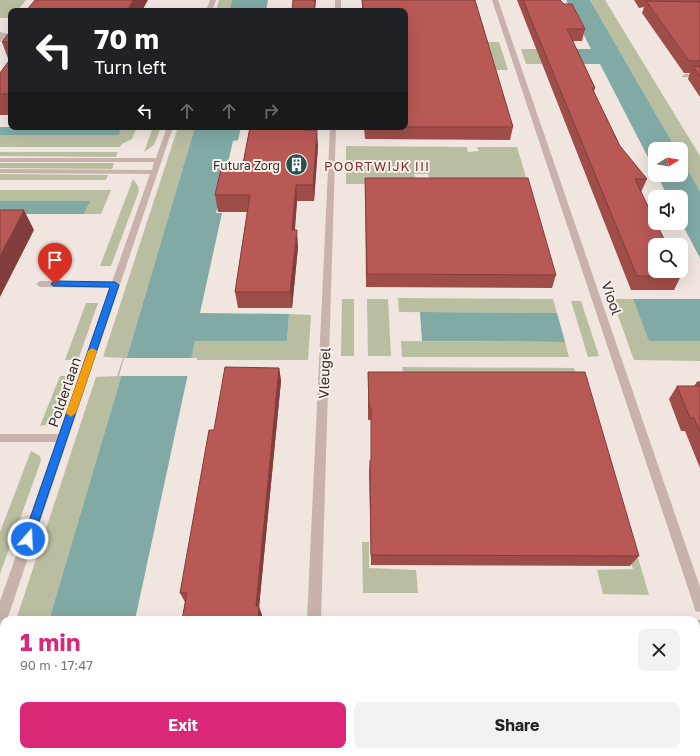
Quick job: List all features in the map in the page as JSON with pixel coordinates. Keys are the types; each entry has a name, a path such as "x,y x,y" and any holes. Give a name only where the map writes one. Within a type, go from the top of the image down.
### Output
{"street":[{"name":"Viool","path":"495,0 700,606"},
{"path":"0,34 5,34 0,40"},
{"path":"686,76 700,76"},
{"name":"Polderlaan","path":"1,616 4,596 63,438 169,130"},
{"name":"Vleugel","path":"314,616 333,130"},
{"path":"0,160 158,160"},
{"path":"0,171 154,172"},
{"path":"40,284 115,285"},
{"path":"0,438 63,438"}],"green space":[{"path":"0,0 26,0 19,8 8,8 8,18 0,18"},
{"path":"219,0 232,0 230,8 217,8"},
{"path":"590,0 605,0 700,156 700,191 688,170 688,142 672,142"},
{"path":"408,41 499,42 508,70 408,70"},
{"path":"521,49 536,49 542,64 526,64"},
{"path":"121,130 136,130 132,139 122,144 120,147 0,147 0,135 119,135"},
{"path":"152,130 160,130 154,145 144,152"},
{"path":"177,130 194,130 50,616 17,616 96,377 117,376 123,358 103,357"},
{"path":"346,146 467,147 468,152 479,151 477,147 517,147 528,184 430,184 428,174 414,174 419,184 346,184"},
{"path":"0,152 118,152 116,157 0,156"},
{"path":"0,163 114,163 112,169 0,168"},
{"path":"0,174 108,175 106,180 0,180"},
{"path":"133,179 138,186 139,191 111,266 100,266"},
{"path":"0,190 111,190 101,214 84,214 89,201 0,201"},
{"path":"398,298 553,299 557,313 399,312"},
{"path":"342,299 354,299 354,356 341,356"},
{"path":"367,299 388,299 391,356 368,356"},
{"path":"612,299 633,299 650,341 700,341 700,361 634,360"},
{"path":"571,301 581,301 599,356 588,357"},
{"path":"86,303 98,303 78,360 65,360"},
{"path":"289,314 311,315 308,360 197,360 197,358 191,358 195,341 287,341"},
{"path":"401,341 565,342 569,357 402,357"},
{"path":"402,367 574,368 576,373 403,372"},
{"path":"60,376 72,376 57,419 50,424 40,426"},
{"path":"31,451 40,456 41,461 0,574 0,532"},
{"path":"607,473 613,473 649,595 603,594 597,570 633,569"},
{"path":"362,542 369,542 369,568 416,570 418,593 363,593"}],"water":[{"path":"232,0 268,0 267,8 230,8"},
{"path":"566,0 590,0 672,142 648,142 648,157 600,64 542,64 536,49 591,49"},
{"path":"0,127 8,127 8,130 121,130 119,135 0,135"},
{"path":"194,130 240,130 238,140 233,141 216,213 222,213 200,313 289,314 287,341 195,341 136,616 50,616"},
{"path":"688,170 700,191 700,258 685,230 688,230 688,190 664,190 660,182 688,182"},
{"path":"0,201 90,201 84,214 0,214"},
{"path":"633,299 700,299 700,341 649,341"},
{"path":"420,312 557,313 565,342 422,341"}],"pier":[{"path":"124,358 193,358 189,376 119,376"}],"building":[{"path":"35,0 133,0 129,8 28,8"},
{"path":"293,0 315,0 314,8 292,8"},
{"path":"362,0 475,0 513,127 408,127 408,8 363,8"},
{"path":"523,0 560,0 564,4 572,4 585,29 567,29 595,88 592,88 620,146 647,179 635,179 648,206 648,230 660,230 664,238 648,238 648,276 637,276"},
{"path":"646,1 700,2 700,61 689,61"},
{"path":"8,34 8,42 2,42"},
{"path":"8,62 8,94 0,94 0,73"},
{"path":"693,66 700,67 700,77"},
{"path":"249,130 317,130 313,185 296,185 292,230 297,230 290,292 235,292 250,195 215,195 221,169 242,169"},
{"path":"365,178 528,178 556,275 367,274"},
{"path":"0,210 24,210 0,256"},
{"path":"225,367 279,368 256,606 259,606 258,616 183,616 187,593 180,593 209,430 214,430"},
{"path":"368,372 585,372 639,556 371,555 371,408 369,408"},
{"path":"697,382 700,382 700,432 694,418 690,418 677,386 699,386"}],"slow traffic":[{"path":"71,413 92,351"}],"place":[{"name":"Futura Zorg","path":"296,165"}],"district":[{"name":"POORTWIJK III","path":"377,166"}],"route":[{"path":"28,539 115,285 55,284"}]}
